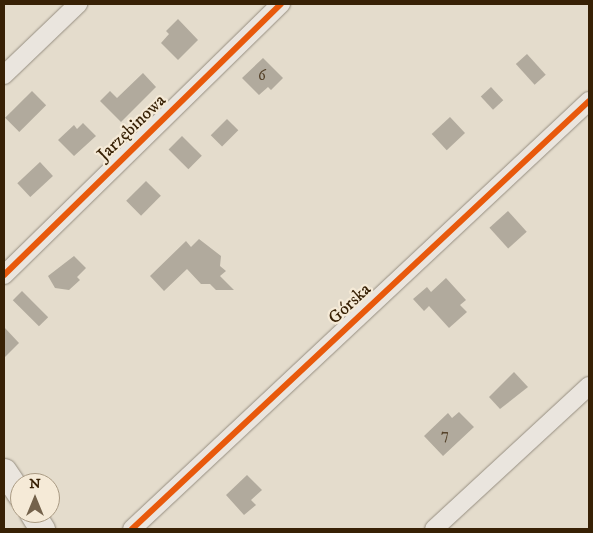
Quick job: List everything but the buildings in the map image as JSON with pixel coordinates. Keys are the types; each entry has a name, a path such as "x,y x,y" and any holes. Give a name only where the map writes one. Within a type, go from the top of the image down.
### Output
{"street":[{"path":"4,75 78,4"},
{"name":"Jarzębinowa","path":"4,274 281,4"},
{"name":"Górska","path":"132,529 589,101"},
{"path":"434,529 589,386"}],"cycle path":[{"path":"4,275 281,4"},
{"path":"132,529 589,101"}]}
